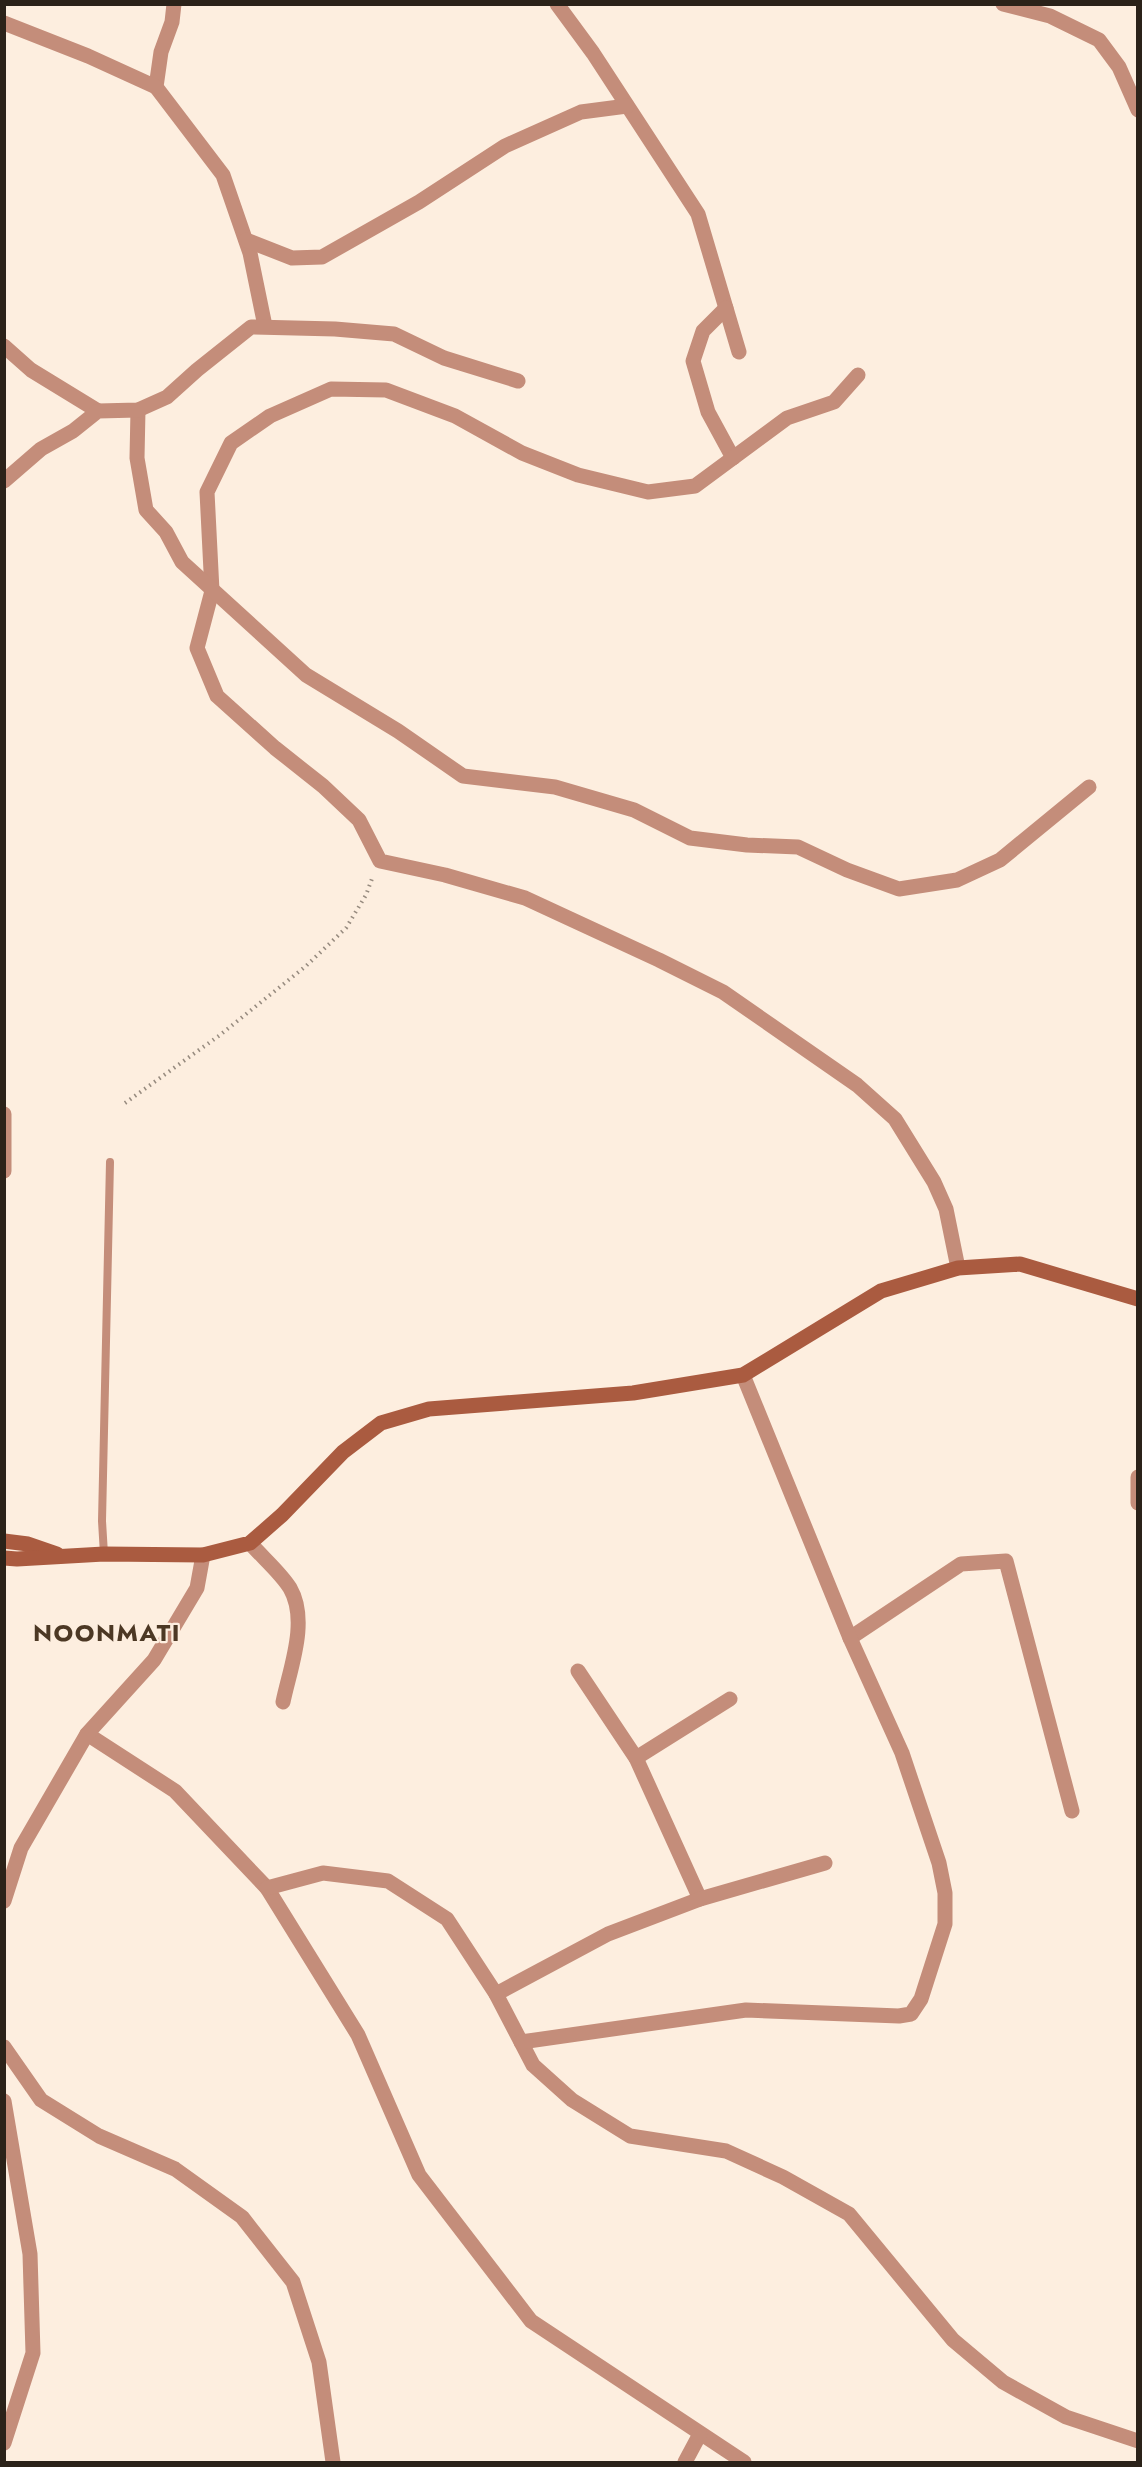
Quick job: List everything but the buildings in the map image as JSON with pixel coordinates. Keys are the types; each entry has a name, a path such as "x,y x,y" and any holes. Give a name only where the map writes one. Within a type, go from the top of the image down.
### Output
{"street":[{"path":"156,87 161,52 172,22 174,4"},
{"path":"557,4 698,214 739,352"},
{"path":"1003,4 1050,16 1099,40 1119,67 1137,110"},
{"path":"4,23 88,56 156,87 223,174 246,240 265,326"},
{"path":"246,240 292,258 322,257 420,202 505,146 581,112 627,106"},
{"path":"726,308 704,331 693,361 708,412 733,458"},
{"path":"4,346 31,370 98,411 138,410 167,398 197,370 251,327 265,326 335,328 394,334 444,358 518,381"},
{"path":"858,375 834,402 787,418 695,486 648,492 568,471 522,453 455,416 386,390 331,389 270,416 231,443 207,492 212,591 197,648 217,696 275,748 323,786 359,820 380,861 445,875 525,898 659,960 723,992 857,1085 895,1119 934,1182 946,1209 958,1268"},
{"path":"138,410 138,458 146,510 166,532 182,562 306,675 398,731 463,776 555,788 634,810 690,838 747,845 798,847 847,870 899,889 957,880 1000,860 1089,787"},
{"path":"4,481 41,449 73,431 98,411"},
{"path":"4,1114 4,1171"},
{"path":"4,1558 104,1554 202,1555 250,1543 282,1515 343,1452 381,1423 429,1409 633,1393 743,1375 881,1291 958,1268 1020,1264 1137,1299"},
{"path":"521,2042 746,2010 910,2014 921,1999 945,1924 945,1893 939,1863 902,1753 850,1638 743,1375"},
{"path":"1137,1477 1137,1503"},
{"path":"4,1541 28,1544 64,1556"},
{"path":"250,1543 289,1587 296,1600 299,1620 283,1702"},
{"path":"4,1901 21,1848 87,1734 154,1660 197,1588 202,1555"},
{"path":"850,1638 961,1563 1006,1561 1072,1811"},
{"path":"578,1671 636,1758 700,1899"},
{"path":"636,1758 730,1699"},
{"path":"87,1734 175,1791 267,1888 358,2035 419,2175 531,2321 744,2463"},
{"path":"496,1994 608,1934 700,1899 825,1863"},
{"path":"267,1888 323,1873 388,1881 447,1919 496,1994 533,2065 572,2100 630,2136 726,2151 783,2177 849,2214 953,2340 1003,2382 1066,2417 1137,2441"},
{"path":"4,2047 41,2100 99,2136 175,2169 242,2217 293,2282 319,2362 333,2463"},
{"path":"4,2100 30,2253 33,2353 4,2443"},
{"path":"685,2463 700,2434"}],"lane":[{"path":"104,1554 102,1521 110,1162"}],"path":[{"path":"125,1103 220,1035 306,966 346,928 366,895 380,861"}],"district":[{"name":"NOONMATI","path":"107,1633"}]}
